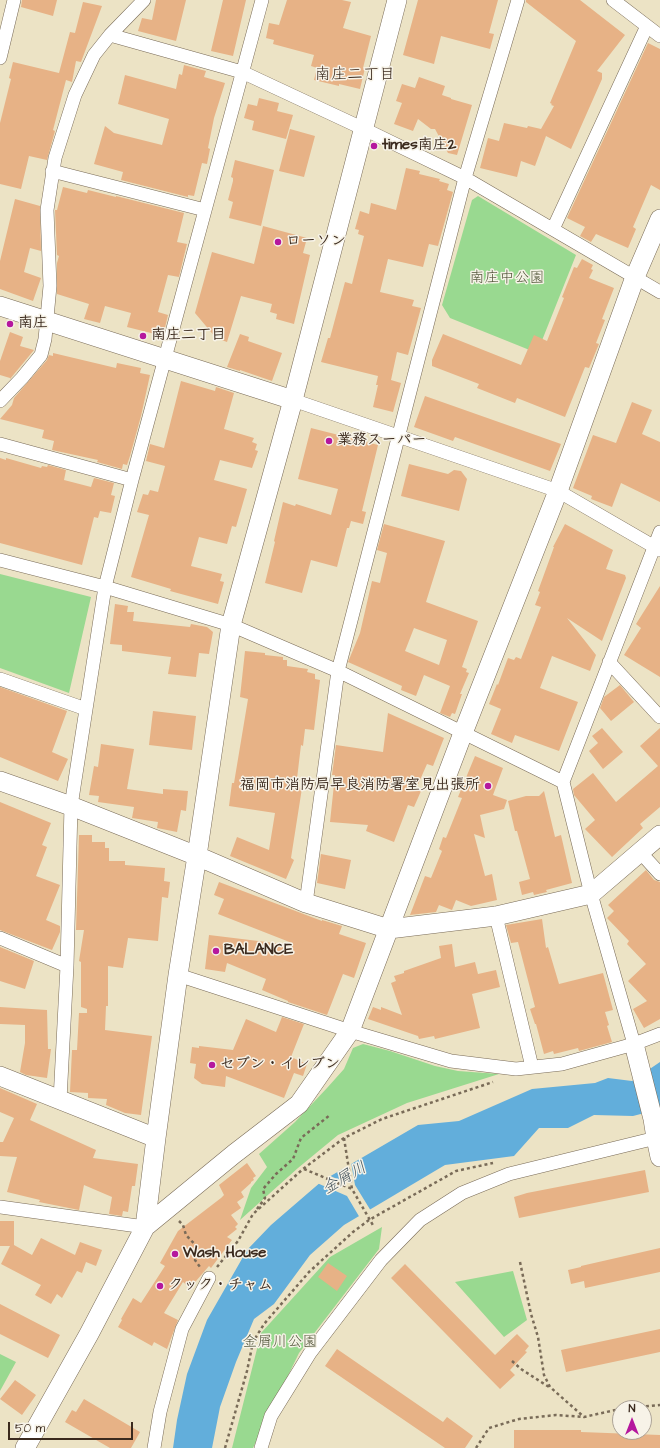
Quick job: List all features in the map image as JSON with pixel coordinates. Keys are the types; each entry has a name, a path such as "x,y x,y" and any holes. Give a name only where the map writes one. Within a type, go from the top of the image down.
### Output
{"street":[{"path":"0,58 14,0"},
{"path":"0,401 41,355 46,339 50,286 47,210 54,158 75,96 94,55 110,35 144,0"},
{"path":"60,1100 67,966 71,806 105,587 132,480 262,0"},
{"path":"25,1448 89,1334 145,1227 178,974 231,625 364,129 397,0"},
{"path":"306,903 338,671 465,178 518,0"},
{"path":"613,0 660,36"},
{"path":"553,229 647,26"},
{"path":"110,35 242,72 364,129 465,178 660,292"},
{"path":"52,171 205,210"},
{"path":"0,1207 145,1227 234,1154 299,1104 350,1031 463,732 558,491 635,277 660,219"},
{"path":"0,306 166,358 558,491 657,548"},
{"path":"0,444 132,480"},
{"path":"261,1448 271,1416 310,1353 380,1260 420,1220 462,1193 509,1174 659,1144 634,1044 591,894 563,782 609,662 657,548 660,532"},
{"path":"0,560 105,587 231,625 338,671 563,782"},
{"path":"609,662 660,717"},
{"path":"0,679 86,709"},
{"path":"0,781 71,806 197,856 306,903 389,930 496,916 591,894 660,835"},
{"path":"640,852 660,874"},
{"path":"496,916 532,1068"},
{"path":"0,938 67,966"},
{"path":"178,974 350,1031 451,1060 516,1069 562,1064 634,1044 660,1034"},
{"path":"0,1076 156,1138"},
{"path":"154,1448 160,1412 182,1329 209,1278"}],"path":[{"path":"253,1214 304,1169 344,1138 382,1119 504,1078 516,1069"},
{"path":"175,1216 183,1225 186,1235 201,1251 195,1260 209,1278 238,1241 253,1214 265,1198 263,1189 292,1159 301,1138 330,1115"},
{"path":"344,1138 352,1189 374,1227"},
{"path":"225,1448 247,1371 253,1342 264,1324 309,1272 353,1232 369,1220 456,1171 496,1163"},
{"path":"304,1169 352,1189"},
{"path":"520,1262 531,1314 538,1337 544,1375 550,1387"},
{"path":"512,1361 521,1369 550,1387 584,1417"},
{"path":"476,1448 489,1428 519,1419 556,1415 584,1417 612,1411"}],"green space":[{"name":"南庄中公園","path":"478,196 576,255 537,353 450,318 442,305 472,200"},
{"path":"0,574 91,597 69,693 0,668"},
{"path":"363,1044 435,1066 458,1071 499,1074 407,1103 338,1135 298,1168 240,1220 251,1188 267,1167 259,1154 295,1122 344,1069 353,1048"},
{"name":"金屑川公園","path":"382,1227 379,1249 299,1353 253,1448 232,1448 261,1333 330,1257"},
{"path":"513,1271 527,1320 504,1337 455,1282"},
{"path":"0,1354 16,1362 0,1391"}],"water":[{"name":"金屑川","path":"660,1062 660,1109 633,1116 594,1115 568,1128 539,1128 514,1156 445,1165 344,1225 310,1255 274,1304 254,1319 236,1362 220,1407 212,1448 173,1448 177,1420 187,1374 207,1320 247,1250 271,1225 322,1181 418,1125 459,1121 532,1089 595,1083 608,1078 632,1081"}],"pier":[{"path":"351,1162 355,1185 371,1211 360,1218 347,1196 317,1183 328,1175 344,1182 343,1167"}],"building":[{"path":"22,0 57,0 53,16 21,7"},
{"path":"156,0 186,0 176,41 138,31 142,18 152,20"},
{"path":"223,0 246,0 233,56 211,51"},
{"path":"287,0 342,0 351,2 343,28 371,36 363,68 365,68 360,89 314,80 317,68 311,66 314,55 273,44 274,40 266,38 269,23 279,25"},
{"path":"418,0 498,0 489,33 494,34 490,49 441,36 434,64 403,55"},
{"path":"526,0 580,0 625,35 597,71 602,73 602,79 571,149 546,136 535,166 521,161 517,177 480,168 488,138 499,141 504,123 527,128 528,126 541,129 554,106 550,103 576,41 526,2"},
{"path":"83,2 102,6 81,62 76,61 72,82 66,80 47,160 29,156 21,189 0,184 0,123 11,79 9,78 13,62 59,73 70,32 75,33"},
{"path":"648,43 660,49 660,190 651,185 633,227 636,229 628,248 596,234 591,242 580,236 585,227 567,218"},
{"path":"184,65 206,71 204,77 225,83 214,118 208,148 210,149 207,164 202,163 194,196 188,195 188,197 121,180 123,172 94,164 105,126 114,133 162,145 169,119 118,104 125,75 176,89 179,74 182,75"},
{"path":"419,77 445,86 442,95 472,105 457,155 448,153 435,129 431,129 418,119 413,131 394,124 402,103 396,101 402,84 415,88"},
{"path":"259,98 279,103 277,111 293,115 286,139 252,130 254,121 244,118 248,104 257,106"},
{"path":"290,129 315,136 304,177 279,171"},
{"path":"235,160 274,170 261,226 229,218 233,202 228,200 233,181 233,178 231,177"},
{"path":"406,168 420,171 419,174 440,179 439,181 449,184 447,190 453,192 438,246 429,244 423,267 388,259 380,292 414,300 412,306 421,308 408,355 397,352 391,380 401,383 393,412 373,407 378,385 376,385 378,376 321,362 328,338 330,338 345,282 352,284 364,236 358,234 359,230 355,229 360,211 369,214 371,203 396,210"},
{"path":"63,187 87,193 88,190 116,196 184,213 177,242 187,244 179,277 168,275 158,312 168,315 163,336 127,327 131,313 105,306 100,323 84,319 89,304 57,294 57,263 59,256 57,255 55,210 57,210"},
{"path":"15,199 40,206 41,251 30,248 24,272 41,278 33,301 0,289 0,261"},
{"path":"263,226 307,238 303,253 310,255 294,324 276,319 277,314 270,312 272,304 241,296 227,342 216,338 195,313 212,252 254,264"},
{"path":"582,259 593,265 591,269 593,270 589,278 614,288 602,319 605,320 596,343 599,344 589,368 585,367 565,417 517,398 515,403 477,388 479,384 432,366 432,360 443,334 521,365 534,335 547,341 564,298 562,297 574,267 577,268"},
{"path":"10,332 23,337 20,346 34,350 10,379 0,375 0,361"},
{"path":"240,334 249,337 248,341 282,353 272,381 227,367"},
{"path":"53,353 116,368 117,363 141,368 140,373 150,375 130,456 127,465 123,464 122,469 97,462 98,460 52,450 54,441 42,438 44,430 0,419 12,405 14,398 47,360 49,355 53,356"},
{"path":"181,381 215,391 216,387 234,393 224,429 254,438 252,442 257,444 255,450 258,451 252,468 220,460 214,480 247,489 236,527 232,526 227,544 199,537 191,566 222,574 220,581 224,582 218,604 170,591 171,589 131,577 149,515 137,512 143,494 148,495 150,490 158,492 165,466 146,461 150,444 164,448"},
{"path":"425,396 561,444 550,471 455,437 453,441 414,427"},
{"path":"632,402 652,410 642,434 660,442 660,502 621,483 612,507 591,499 592,496 573,488 593,435 616,443"},
{"path":"311,428 378,445 362,511 366,512 363,524 351,521 349,528 347,528 337,567 311,560 302,593 265,583 283,502 295,506 296,504 331,515 338,489 298,479"},
{"path":"0,458 6,460 6,458 41,468 42,466 47,467 48,465 66,470 64,480 91,487 94,478 114,483 111,495 115,496 111,513 100,511 98,518 94,517 82,565 0,543"},
{"path":"409,464 448,474 454,470 461,471 467,479 459,511 401,496"},
{"path":"384,524 445,541 426,602 478,621 462,667 467,669 466,672 469,673 460,694 462,694 455,714 452,713 450,717 440,713 450,686 424,675 416,696 401,690 402,686 348,662 360,633 372,581 380,583 387,553 377,550","holes":["414,628 447,640 439,665 405,651"]},
{"path":"565,524 613,550 606,569 625,575 626,578 602,641 567,618 596,655 590,671 552,656 540,688 578,702 559,751 515,735 512,743 491,734 501,709 489,704 508,658 514,660 516,657 521,659 541,607 535,605 540,592 538,591 553,547"},
{"path":"660,586 660,677 624,655 641,628 636,624"},
{"path":"115,604 128,606 127,612 134,612 133,621 190,627 191,624 207,627 213,632 209,654 199,653 196,677 168,674 171,657 122,651 122,645 110,644"},
{"path":"245,651 283,657 283,660 287,660 287,666 308,669 307,672 315,674 315,679 320,680 314,730 305,729 303,746 301,745 296,787 302,788 291,858 294,860 286,879 230,856 237,837 269,850 275,813 229,806 248,699 240,697"},
{"path":"620,685 634,702 611,721 600,708 604,697"},
{"path":"0,687 67,711 52,752 68,759 58,781 0,757"},
{"path":"153,711 196,716 192,750 149,745"},
{"path":"388,713 444,738 433,766 427,764 416,789 421,791 414,807 408,805 394,842 366,831 368,825 330,822 335,775 332,775 336,745 383,752"},
{"path":"602,728 623,752 603,769 589,751 598,743 592,736"},
{"path":"660,728 660,807 640,824 643,828 612,857 585,829 595,820 574,795 573,789 593,773 616,802 658,766 640,746"},
{"path":"101,744 134,749 127,789 163,794 163,789 188,791 186,811 181,810 177,832 157,828 158,822 132,818 134,807 98,802 99,796 89,795 94,766 98,767"},
{"path":"475,756 503,768 493,795 507,800 504,809 480,815 485,838 474,834 485,876 492,874 497,900 471,906 456,900 452,910 439,905 436,912 410,915 425,876 431,878 442,851 439,849 443,837 446,838 462,798 458,797"},
{"path":"544,791 555,837 561,835 572,883 546,890 547,892 534,895 533,892 522,895 519,882 530,879 517,831 515,831 508,801 526,796 539,796"},
{"path":"0,802 51,823 42,845 47,847 36,876 60,885 46,920 60,926 60,932 52,950 0,930"},
{"path":"79,835 92,835 92,842 105,842 105,848 109,848 109,861 125,861 125,865 165,868 164,881 170,882 168,898 162,897 158,941 128,938 123,968 108,966 108,1006 106,1006 105,1030 152,1036 141,1115 125,1113 106,1105 107,1099 88,1098 88,1093 70,1092 72,1050 77,1050 79,1013 87,1013 87,1009 81,1007 81,962 79,961 84,930 76,930"},
{"path":"321,854 351,860 345,889 317,883"},
{"path":"646,870 654,880 660,882 660,1019 644,1028 633,1009 647,1001 628,981 646,964 627,944 629,941 607,918 614,911 608,905"},
{"path":"219,882 322,921 342,926 339,934 366,943 354,978 343,974 327,1015 288,1002 262,990 266,979 227,963 225,972 205,969 209,935 291,945 292,943 218,914 224,899 214,895"},
{"path":"542,919 546,948 548,947 559,984 603,973 613,1010 605,1012 609,1025 607,1026 612,1042 579,1051 578,1048 554,1054 553,1051 544,1054 536,1024 530,1009 535,1007 518,942 511,943 506,925"},
{"path":"452,944 455,967 475,962 478,974 496,970 500,987 472,994 480,1028 435,1039 434,1036 419,1039 418,1036 368,1019 373,1007 381,1010 381,1007 402,1015 391,983 396,981 394,976 441,958 439,946"},
{"path":"0,947 34,961 25,989 0,981"},
{"path":"0,1007 47,1010 48,1049 51,1049 47,1078 26,1075 20,1072 25,1043 25,1025 0,1024"},
{"path":"282,1017 304,1024 291,1057 307,1064 303,1076 294,1073 284,1098 226,1076 225,1087 202,1084 194,1078 196,1064 190,1063 192,1047 199,1048 199,1046 233,1050 246,1019 276,1032"},
{"path":"0,1088 37,1104 30,1120 96,1150 93,1158 138,1164 135,1186 132,1186 128,1212 123,1211 122,1216 109,1214 112,1197 84,1185 79,1210 39,1202 40,1200 7,1192 17,1157 0,1156 0,1142 3,1142 14,1118 0,1112"},
{"path":"247,1163 256,1176 253,1178 254,1180 241,1192 244,1197 237,1202 241,1208 231,1215 238,1224 235,1227 237,1229 227,1237 232,1240 211,1268 209,1266 190,1288 183,1282 164,1313 178,1320 167,1349 154,1342 152,1346 118,1327 133,1298 141,1303 165,1266 160,1263 178,1231 221,1198 224,1195 219,1185"},
{"path":"645,1170 649,1192 519,1218 514,1197 527,1193"},
{"path":"0,1221 14,1221 14,1245 32,1255 41,1238 75,1255 80,1242 102,1250 96,1266 86,1262 82,1273 77,1271 62,1298 57,1294 51,1304 35,1295 41,1285 1,1264 10,1246 0,1246"},
{"path":"660,1248 660,1272 585,1288 584,1281 571,1284 568,1270"},
{"path":"328,1263 347,1276 337,1291 318,1277"},
{"path":"405,1264 495,1355 517,1334 529,1346 525,1351 527,1352 510,1370 515,1375 500,1389 391,1278"},
{"path":"0,1304 60,1335 48,1358 0,1334"},
{"path":"660,1329 660,1352 566,1372 561,1350"},
{"path":"337,1349 443,1422 447,1417 473,1436 465,1448 445,1448 325,1366"},
{"path":"15,1380 36,1395 22,1415 0,1399"},
{"path":"84,1399 140,1432 131,1448 110,1448 65,1422 72,1410 76,1412"},
{"path":"514,1430 581,1430 581,1432 612,1433 612,1440 652,1440 652,1435 660,1435 660,1448 514,1448"}],"place":[{"name":"times南庄2","path":"374,146"},
{"name":"ローソン","path":"278,242"},
{"name":"南庄","path":"10,324"},
{"name":"南庄二丁目","path":"143,336"},
{"name":"業務スーパー","path":"329,441"},
{"name":"福岡市消防局早良消防署室見出張所","path":"488,786"},
{"name":"BALANCE","path":"216,951"},
{"name":"セブン・イレブン","path":"212,1065"},
{"name":"Wash House","path":"175,1254"},
{"name":"クック・チャム","path":"160,1286"}],"district":[{"name":"南庄二丁目","path":"355,76"}]}
